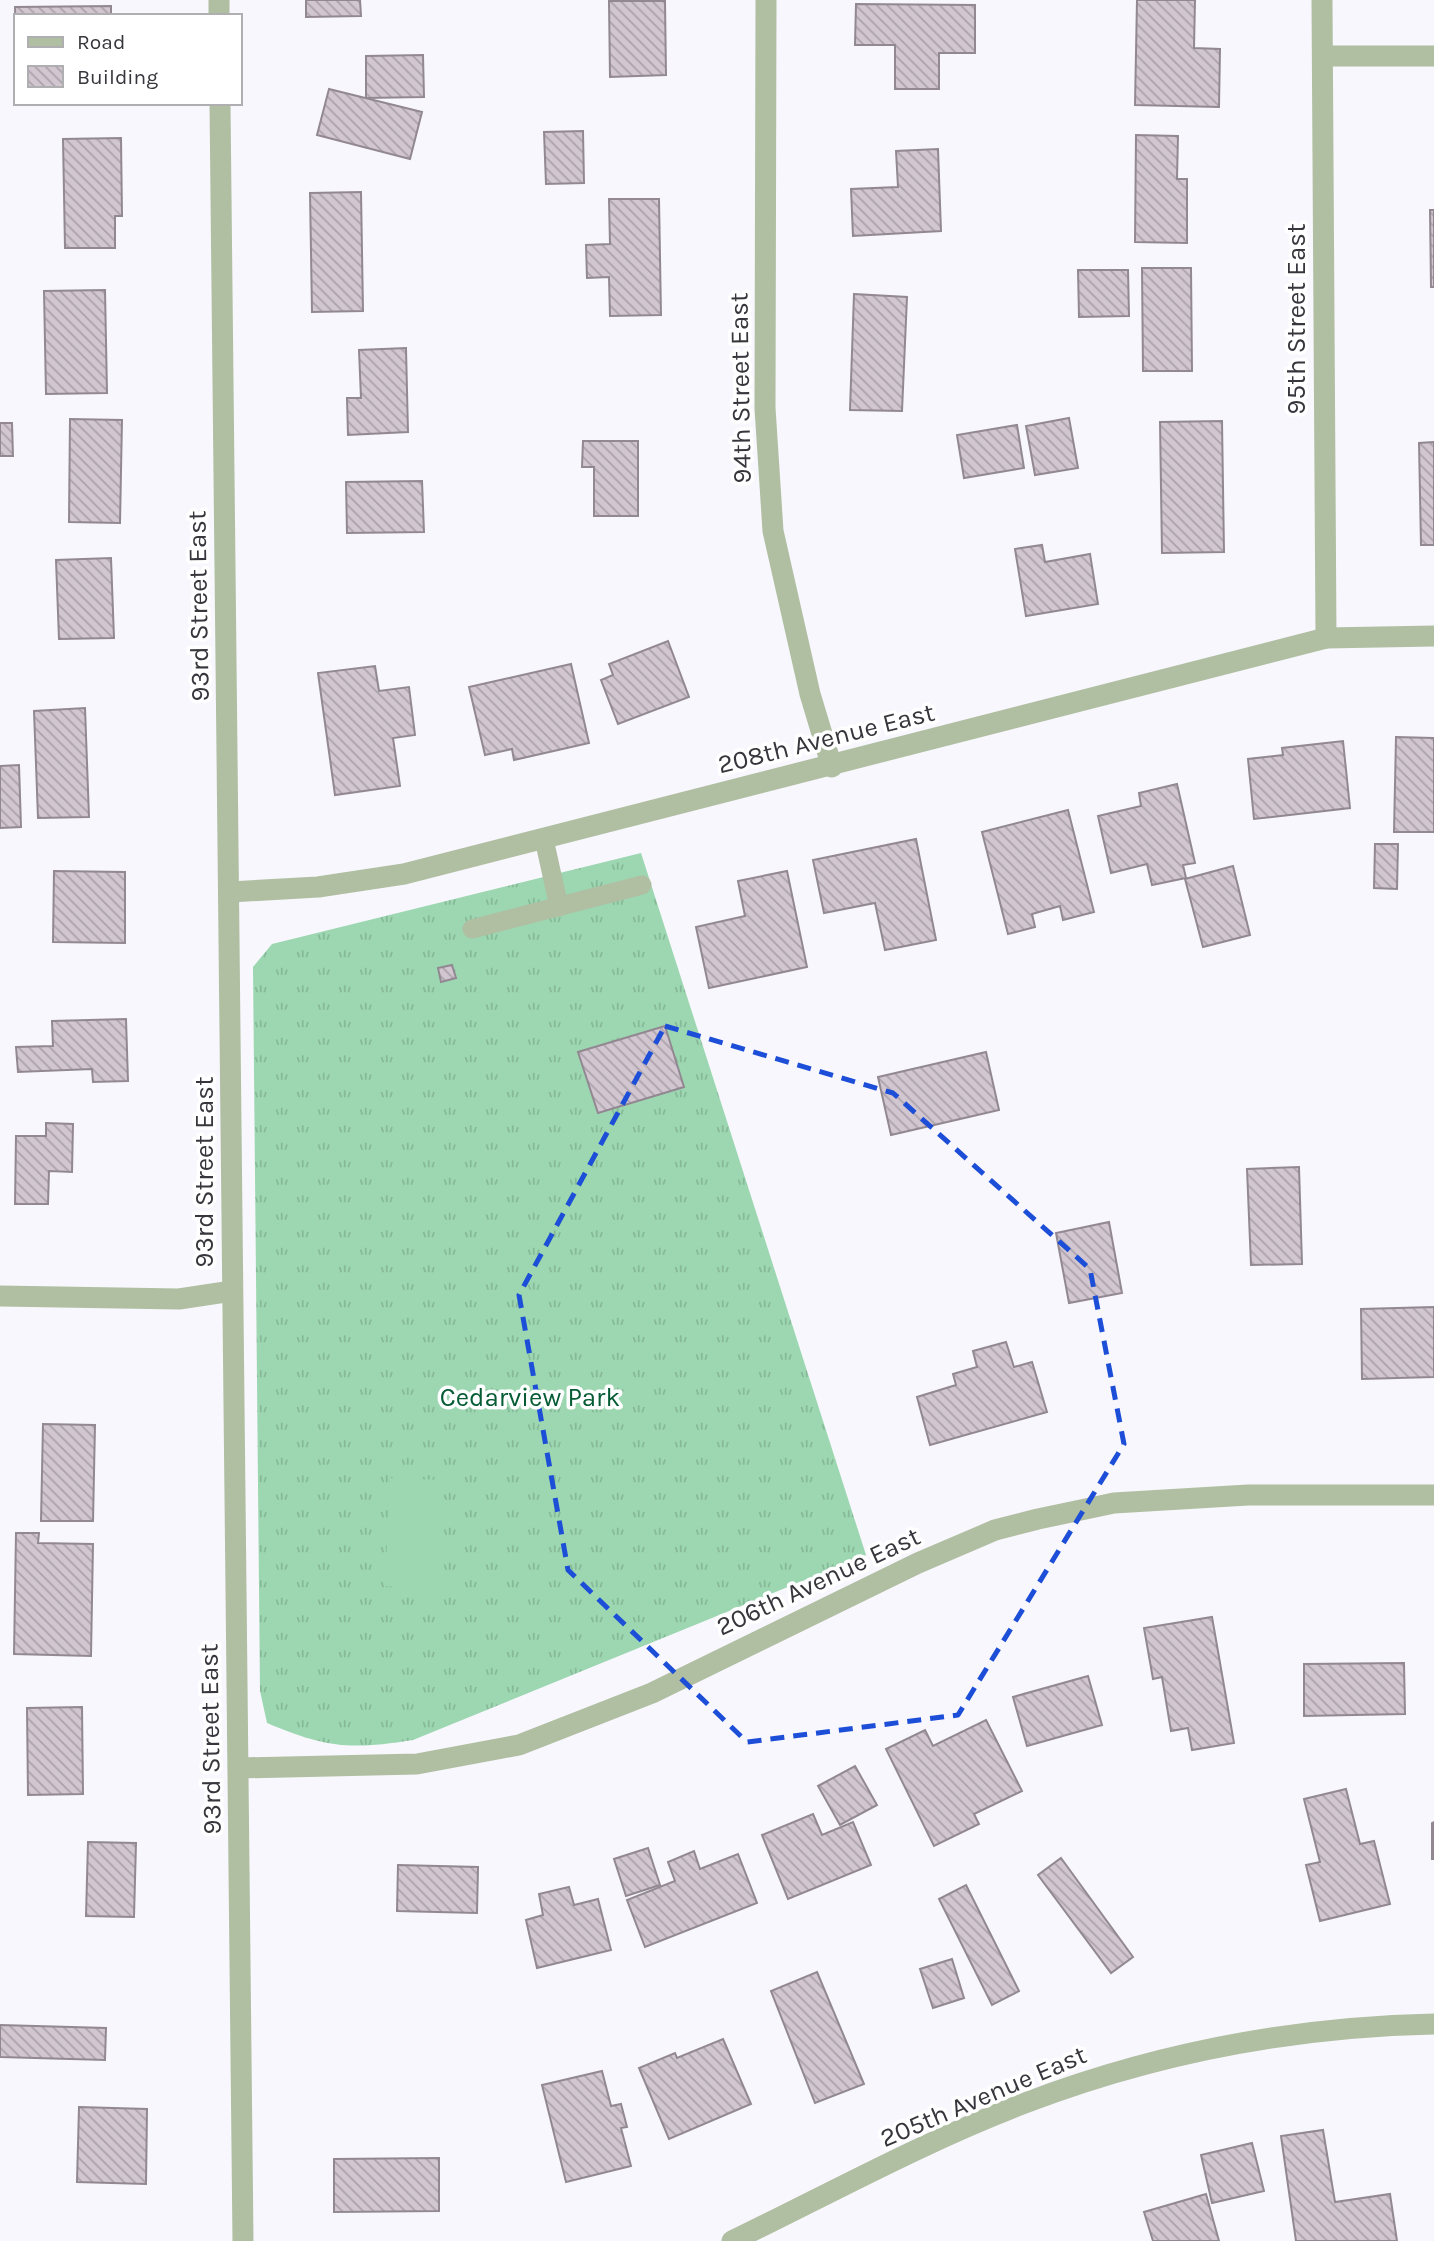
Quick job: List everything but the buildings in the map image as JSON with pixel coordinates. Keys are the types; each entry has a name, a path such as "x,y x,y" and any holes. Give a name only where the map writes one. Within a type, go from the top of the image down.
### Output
{"street":[{"name":"94th Street East","path":"766,0 765,408 773,531 810,694 832,767"},
{"name":"95th Street East","path":"1322,0 1326,638"},
{"path":"1323,56 1434,56"},
{"name":"93rd Street East","path":"220,105 243,2241"},
{"name":"208th Avenue East","path":"230,892 318,887 404,874 832,767 1326,638 1434,636"},
{"path":"0,1296 179,1299 232,1291"},
{"name":"206th Avenue East","path":"239,1768 416,1764 519,1745 652,1693 930,1558 995,1530 1038,1518 1114,1503 1248,1495 1434,1495"},
{"name":"205th Avenue East","path":"732,2241 959,2131 1088,2080 1155,2061 1291,2034 1434,2024"}],"lane":[{"path":"544,839 559,907"},
{"path":"472,929 642,886"}],"highlighted area":[{"path":"665,1026 893,1093 1090,1269 1124,1444 958,1715 747,1742 568,1570 519,1295"}],"green space":[{"name":"Cedarview Park","path":"641,853 866,1555 413,1740 372,1745 338,1745 306,1738 267,1723 260,1691 253,967 272,944"},
{"path":"390,1478 443,1480 438,1589 385,1586"}]}
